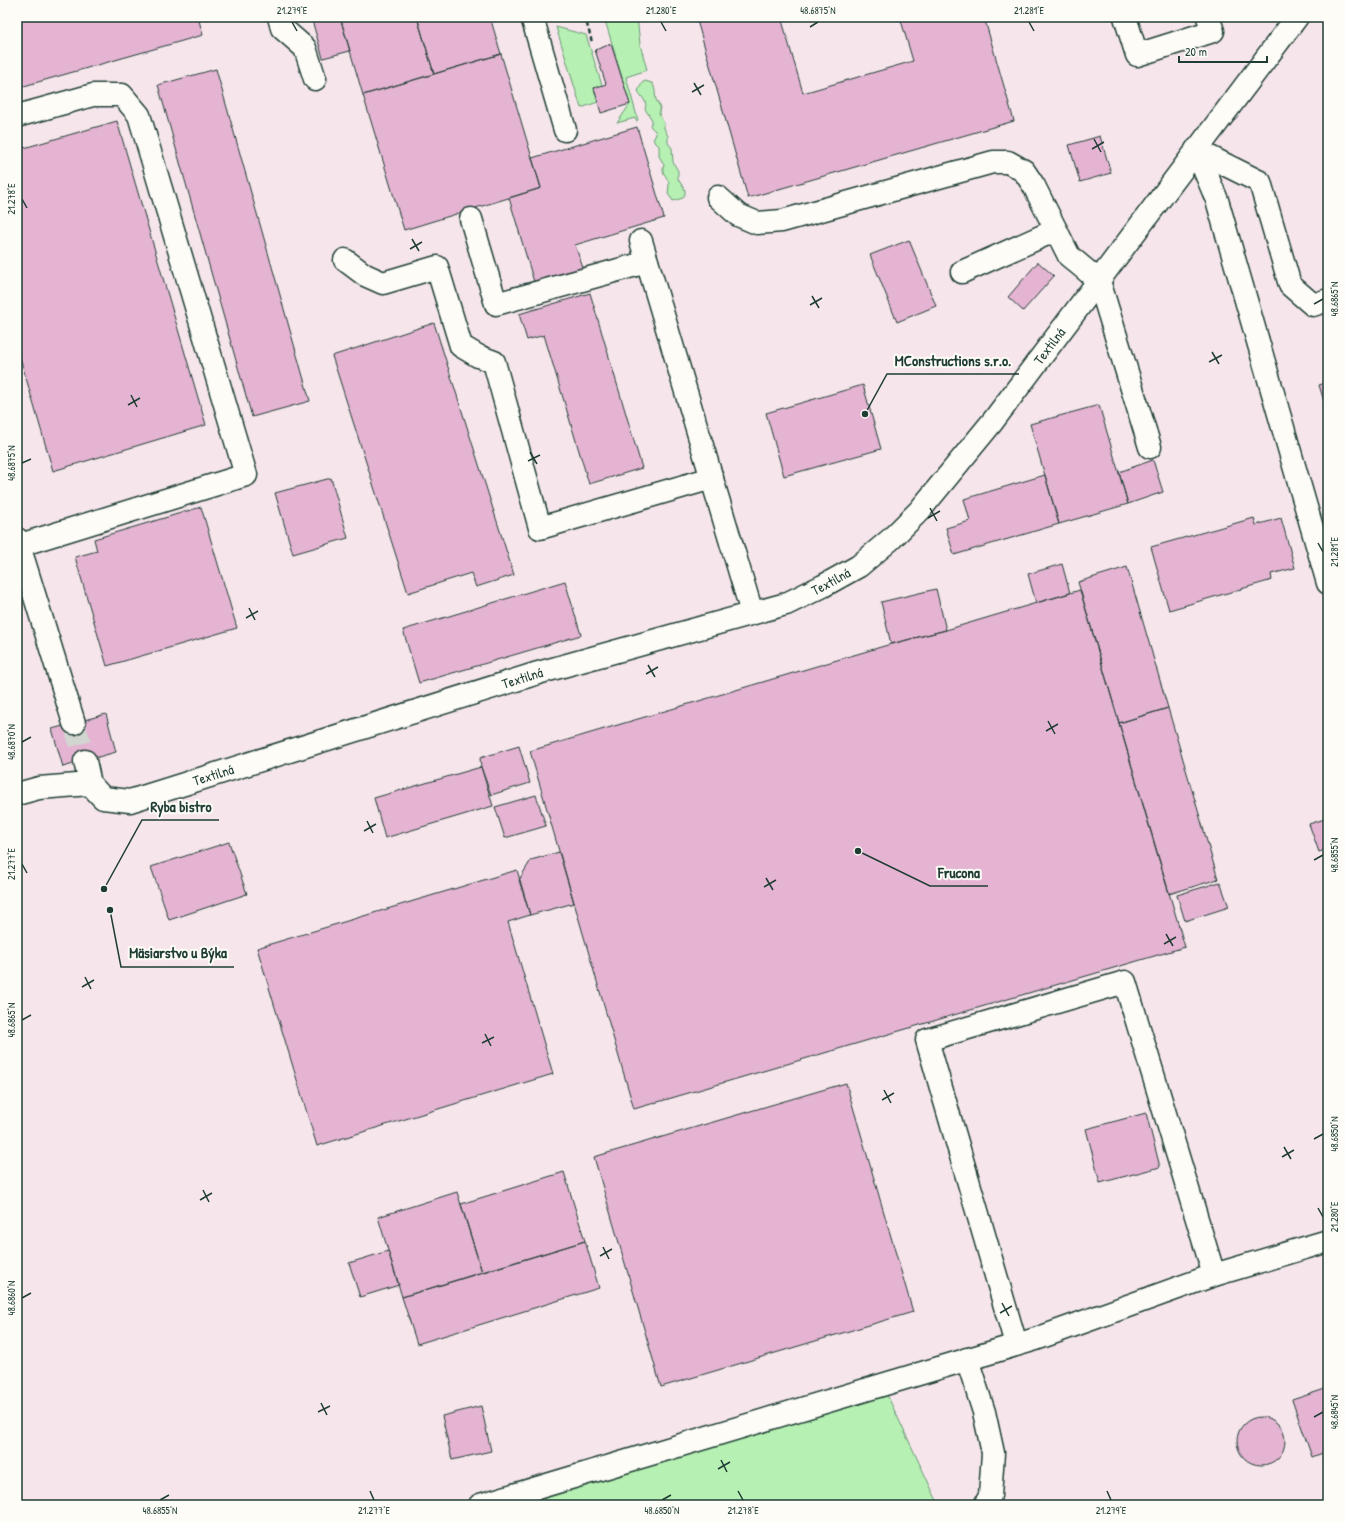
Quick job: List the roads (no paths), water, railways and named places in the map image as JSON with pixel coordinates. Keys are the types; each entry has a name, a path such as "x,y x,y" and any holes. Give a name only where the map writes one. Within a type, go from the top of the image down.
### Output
{"lane":[{"path":"279,17 282,28 305,48 315,79"},
{"path":"532,17 565,130"},
{"path":"1125,17 1137,55 1213,31 1208,17"},
{"name":"Textilná","path":"90,784 103,798 130,801 538,673 786,604 823,586 858,566 891,539 920,510 988,427 1297,17"},
{"path":"17,116 93,95 122,95 139,115 246,475 18,544 74,723"},
{"path":"1196,150 1260,182 1290,285 1313,305 1328,300"},
{"path":"1196,150 1217,200 1328,583"},
{"path":"718,197 738,215 757,223 782,221 993,162 1008,162 1024,171 1034,186 1069,256 1099,281 1150,446"},
{"path":"471,219 496,304 647,262"},
{"path":"962,272 1056,230"},
{"path":"641,241 752,614"},
{"path":"345,260 365,275 384,283 437,267 461,346 478,356 494,362 540,528 712,478"},
{"path":"17,794 38,788 90,784 85,761"},
{"path":"1016,1344 927,1040 1125,982 1214,1275"},
{"path":"480,1505 1036,1339 1214,1275 1328,1241"},
{"path":"967,1359 984,1412 993,1453 990,1496 985,1505"}],"tunnel":[{"path":"74,723 85,761"}],"place":[{"name":"MConstructions s.r.o.","path":"865,414"},
{"name":"Frucona","path":"858,851"},
{"name":"Ryba bistro","path":"104,889"},
{"name":"Mäsiarstvo u Býka","path":"110,910"}]}
